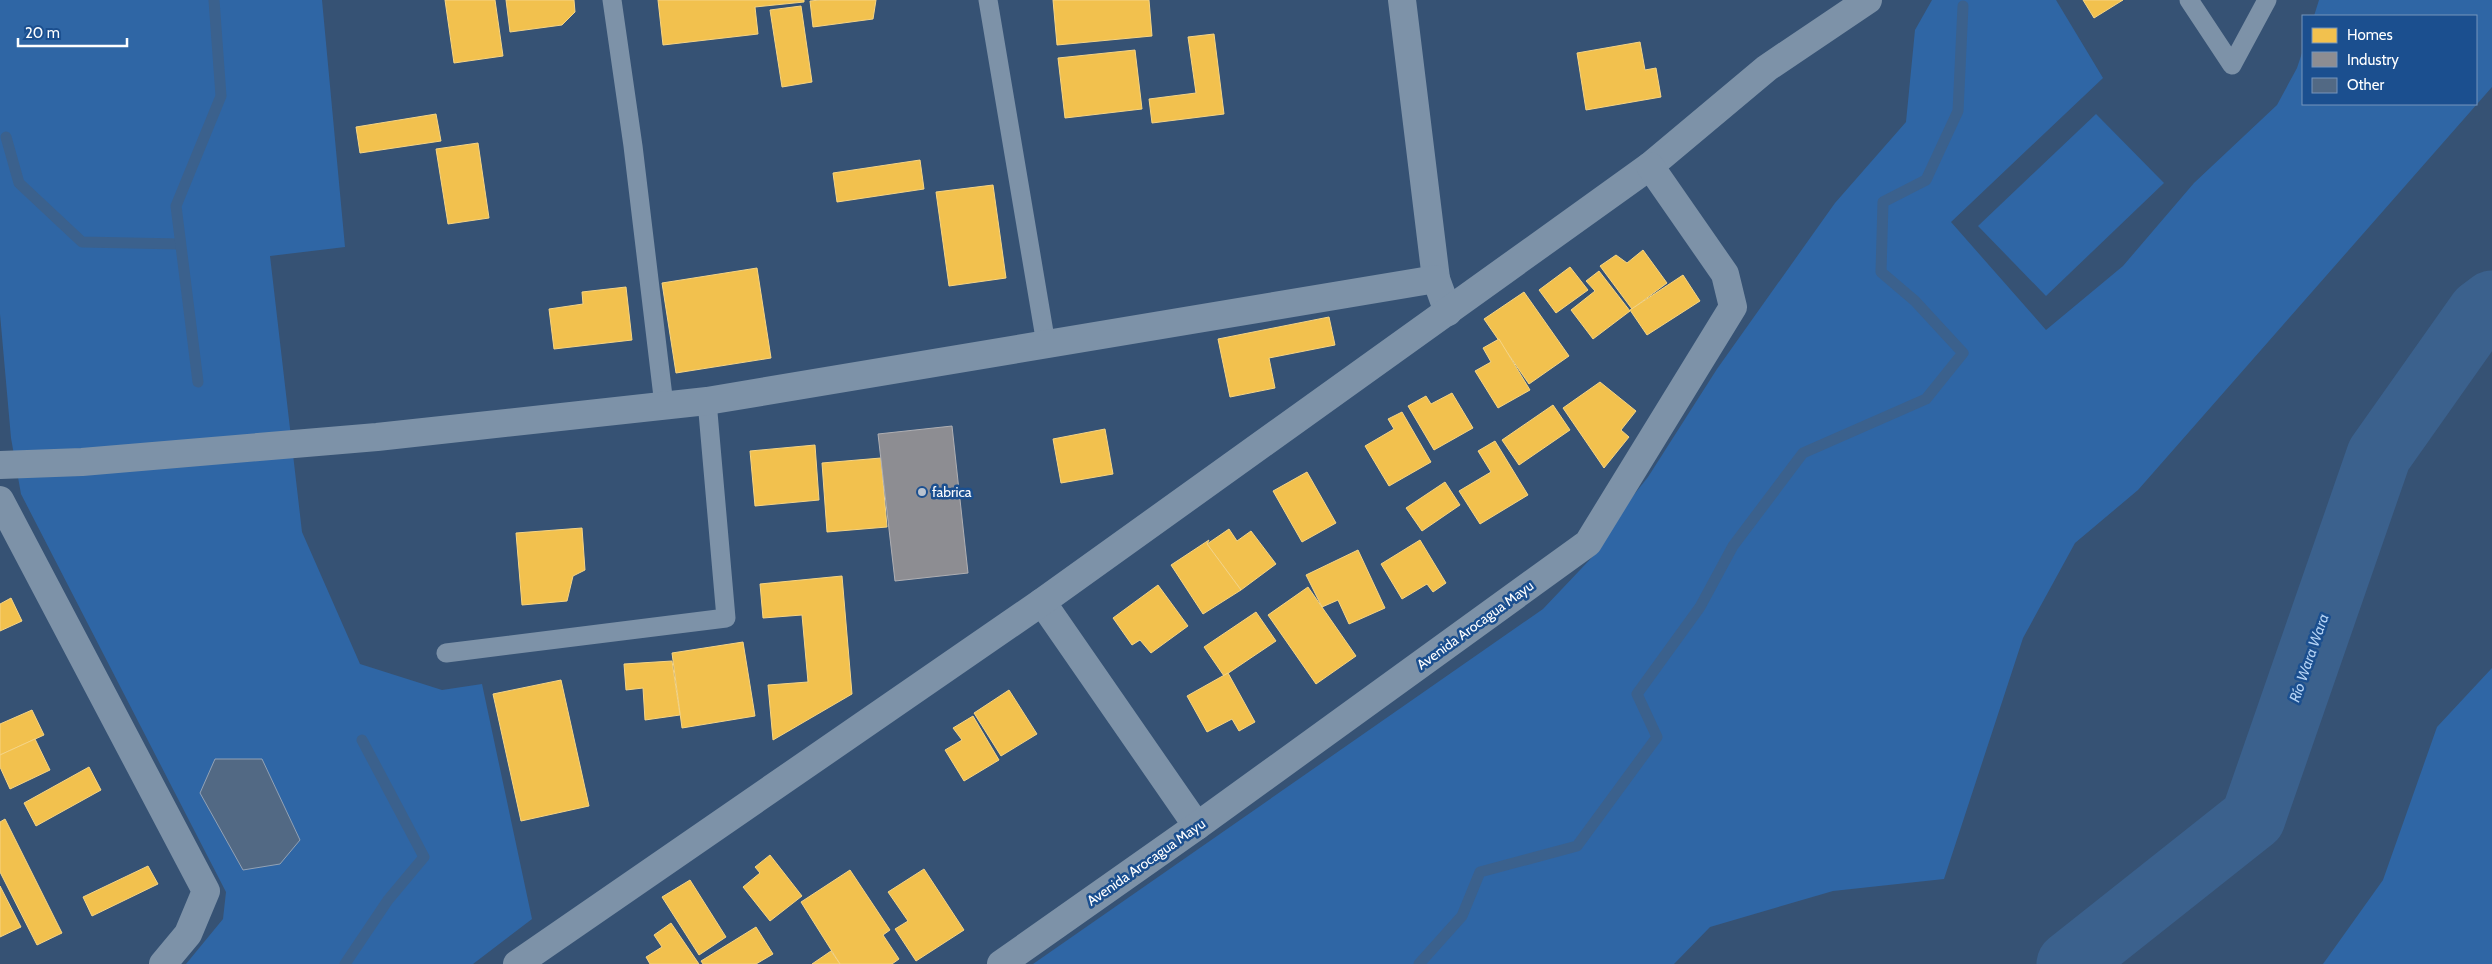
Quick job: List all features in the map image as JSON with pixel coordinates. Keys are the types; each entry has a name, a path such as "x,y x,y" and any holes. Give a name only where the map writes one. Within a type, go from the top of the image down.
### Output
{"street":[{"path":"1402,0 1436,279 1448,312"},
{"path":"517,964 1042,602 1650,166 1767,68 1868,0"},
{"name":"Avenida Arocagua Mayu","path":"1001,964 1197,826 1588,543 1733,307 1725,274 1650,166"},
{"path":"0,465 82,462 377,437 706,401 1436,279"},
{"path":"0,500 206,891 188,934 163,964"},
{"path":"1042,602 1197,826"}],"lane":[{"path":"612,0 633,146 664,405"},
{"path":"988,0 1046,344"},
{"path":"2189,0 2232,65 2267,0"},
{"path":"446,653 726,618 706,401"}],"shaded area":[{"path":"0,0 322,0 345,247 270,256 302,532 360,664 442,690 482,684 532,919 473,964 186,964 223,919 226,892 21,494 11,438 0,314"},
{"path":"1932,0 2056,0 2103,78 1951,222 2046,330 2123,266 2194,183 2277,105 2297,68 2302,53 2302,105 2476,105 2138,490 2075,543 2023,638 1944,879 1833,891 1710,927 1674,964 1033,964 1543,609 1598,551 1625,506 1648,477 1717,369 1835,203 1906,122 1915,30"},
{"path":"2319,0 2492,0 2492,87 2477,104 2477,15 2314,15"},
{"path":"2096,114 2164,183 2046,296 1978,226"},
{"path":"2492,668 2492,964 2323,964 2383,880 2437,727"}],"building: Homes":[{"path":"445,0 495,0 503,56 454,63"},
{"path":"506,0 574,0 575,12 562,25 510,32"},
{"path":"658,0 804,0 804,2 755,7 758,34 663,45"},
{"path":"876,0 873,19 813,27 810,1"},
{"path":"1053,0 1149,0 1152,36 1057,45"},
{"path":"2083,0 2123,0 2094,18"},
{"path":"801,6 812,82 782,87 770,10"},
{"path":"1214,34 1224,114 1152,123 1149,99 1196,93 1188,37"},
{"path":"1640,42 1645,70 1656,68 1661,97 1586,110 1577,53"},
{"path":"1135,50 1142,109 1065,118 1058,58"},
{"path":"436,114 441,141 360,153 356,127"},
{"path":"478,143 489,218 448,224 436,149"},
{"path":"920,160 924,189 837,202 833,173"},
{"path":"993,185 1006,278 949,286 936,192"},
{"path":"1643,250 1667,283 1632,309 1600,266 1616,255 1627,263"},
{"path":"1570,267 1588,290 1556,313 1539,290"},
{"path":"757,268 771,358 676,373 662,283"},
{"path":"1599,271 1630,311 1593,339 1571,310 1595,291 1586,281"},
{"path":"1683,275 1700,301 1647,335 1630,310"},
{"path":"626,287 632,340 554,349 549,309 583,304 582,292"},
{"path":"1524,292 1569,356 1529,384 1484,319"},
{"path":"1329,317 1335,345 1269,358 1275,388 1230,397 1218,339"},
{"path":"1499,339 1530,390 1498,408 1475,371 1491,362 1483,348"},
{"path":"1600,382 1636,411 1621,430 1629,437 1604,468 1563,408"},
{"path":"1452,393 1473,428 1434,450 1408,406 1426,396 1431,404"},
{"path":"1553,405 1570,430 1519,465 1502,440"},
{"path":"1402,412 1431,462 1389,486 1365,446 1394,429 1388,419"},
{"path":"1105,429 1113,474 1061,483 1053,439"},
{"path":"1495,441 1528,495 1480,524 1459,491 1491,472 1478,451"},
{"path":"815,445 819,500 755,506 750,451"},
{"path":"881,458 887,527 827,532 822,463"},
{"path":"1307,472 1336,523 1302,542 1273,491"},
{"path":"1445,482 1460,505 1422,531 1406,508"},
{"path":"582,528 585,570 573,576 567,601 522,605 516,533"},
{"path":"1229,529 1237,541 1251,531 1276,564 1241,590 1207,544"},
{"path":"1209,540 1207,544 1241,590 1203,614 1171,565"},
{"path":"1420,540 1446,583 1433,592 1427,584 1402,599 1381,564"},
{"path":"1358,550 1385,608 1349,624 1338,600 1322,607 1306,575"},
{"path":"842,576 852,694 773,740 768,685 808,682 802,615 763,618 760,584"},
{"path":"1158,585 1188,626 1151,653 1140,640 1132,645 1113,618"},
{"path":"1308,587 1356,656 1316,684 1268,615"},
{"path":"11,598 22,621 0,631 0,604"},
{"path":"1256,612 1276,641 1224,676 1204,647"},
{"path":"743,642 755,716 682,728 672,653"},
{"path":"672,661 680,715 645,720 643,688 626,690 624,664"},
{"path":"1228,673 1255,722 1239,731 1232,719 1207,732 1187,696"},
{"path":"561,680 589,806 521,821 493,694"},
{"path":"1009,690 1037,734 1001,756 974,713"},
{"path":"32,710 44,735 0,755 0,724"},
{"path":"973,716 999,760 964,781 945,750 962,740 953,728"},
{"path":"35,739 50,770 10,789 0,767 0,755"},
{"path":"89,767 101,790 36,826 24,803"},
{"path":"5,819 62,933 37,945 0,872 0,822"},
{"path":"770,855 802,896 770,921 743,887 760,873 755,867"},
{"path":"148,866 158,884 92,916 83,897"},
{"path":"924,869 964,930 916,961 895,929 908,921 888,892"},
{"path":"850,870 890,930 883,935 899,959 892,964 840,964 801,902"},
{"path":"690,880 726,937 699,955 662,897"},
{"path":"0,886 21,927 0,937"},
{"path":"671,923 699,964 650,964 646,957 662,947 654,935"},
{"path":"756,927 773,954 756,964 703,964 701,961"},
{"path":"831,951 840,964 812,964"}],"building: Industry":[{"name":"fabrica","path":"952,426 968,573 895,581 878,434"}],"building: Other":[{"path":"215,759 262,759 300,840 280,864 243,870 200,793"}],"waterway":[{"path":"198,382 176,206 221,96 214,0"},
{"path":"1419,964 1462,916 1480,872 1577,846 1657,737 1637,694 1700,607 1733,546 1803,453 1926,399 1963,353 1915,301 1881,272 1883,202 1926,180 1958,111 1963,6"},
{"path":"6,137 19,183 82,242 180,244"},
{"name":"Río Wara Wara","path":"2069,964 2253,818 2379,455 2480,312 2492,303"},
{"path":"345,964 388,900 424,857 362,740"}],"place":[{"name":"fabrica","path":"922,492"}]}
